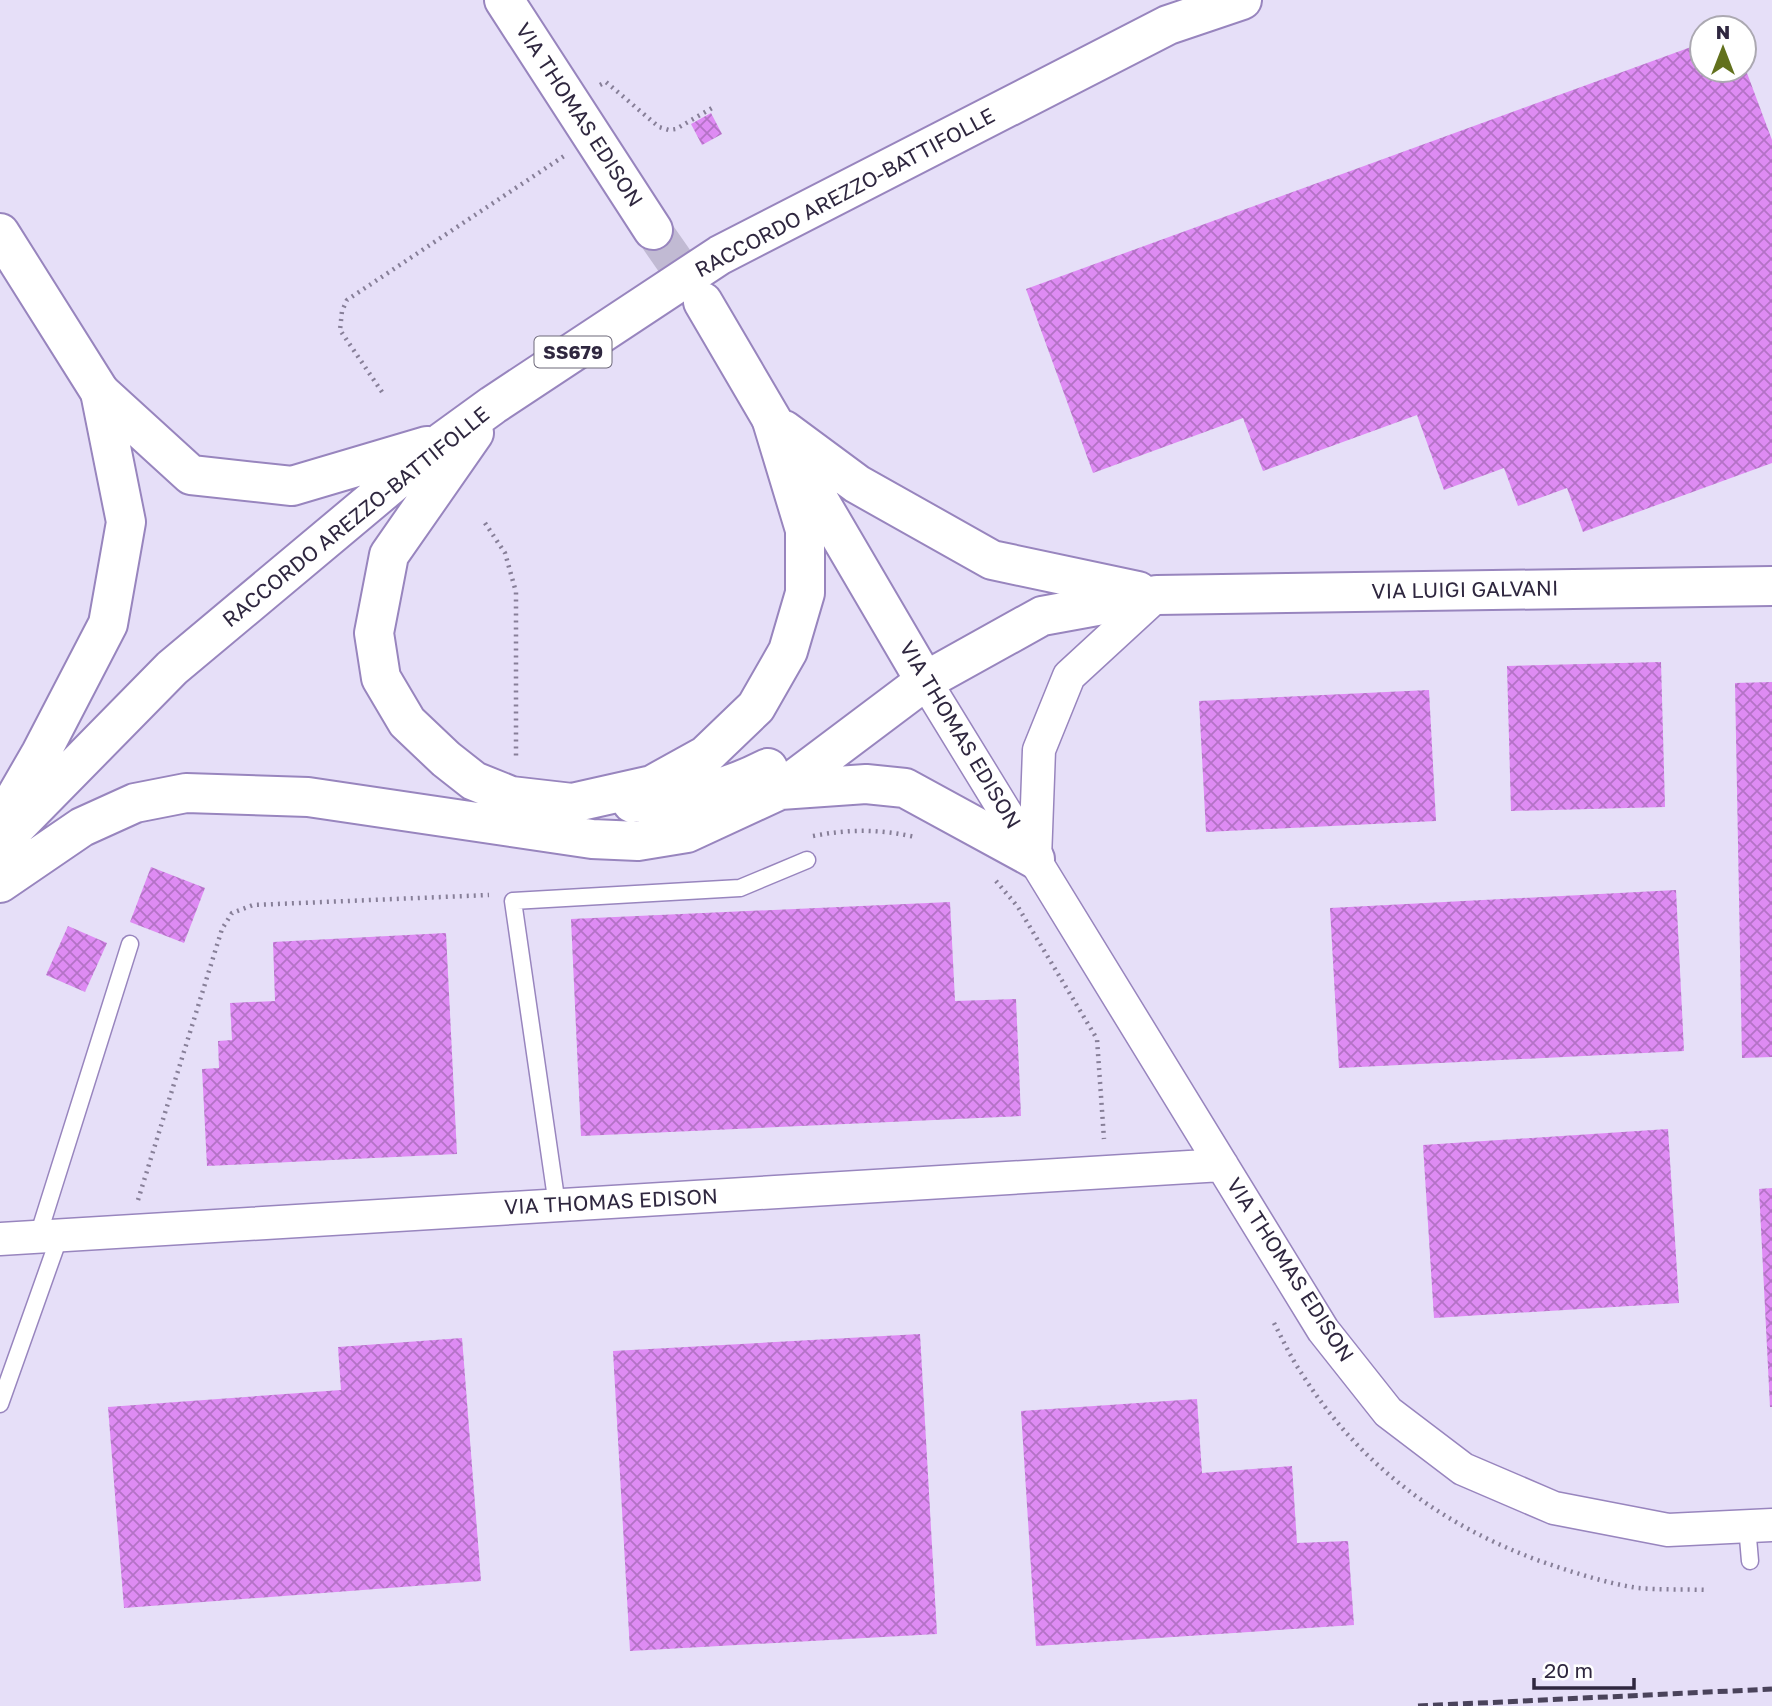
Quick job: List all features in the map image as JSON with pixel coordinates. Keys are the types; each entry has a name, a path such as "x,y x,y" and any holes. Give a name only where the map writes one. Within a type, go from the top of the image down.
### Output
{"main road":[{"name":"VIA THOMAS EDISON","path":"504,0 653,230"},
{"name":"RACCORDO AREZZO-BATTIFOLLE","path":"0,844 172,668 442,442 493,405 720,255 1168,25 1242,0"},
{"path":"0,233 100,392 191,475 292,486 442,442"},
{"name":"VIA THOMAS EDISON","path":"703,302 772,421 915,689"},
{"path":"0,824 41,753 108,624 126,522 100,392"},
{"path":"493,405 389,555 374,633 381,678 407,722 474,781 511,796 572,803 634,803 694,797 744,780 915,689"},
{"path":"572,803 652,785 706,755 756,707 788,650 805,593 805,530 772,421"},
{"name":"VIA LUIGI GALVANI","path":"772,421 857,484 992,560 1157,595"},
{"name":"VIA LUIGI GALVANI","path":"915,689 1042,616 1157,595 1772,586"},
{"path":"0,883 82,827 135,803 186,793 307,797 592,839 638,841 687,833 780,790 915,689"},
{"path":"780,790 866,784 905,788 1035,859"}],"street":[{"path":"1035,859 1039,750 1069,676 1157,595"},
{"name":"VIA THOMAS EDISON","path":"915,689 1035,859 1324,1330 1388,1412 1463,1469 1554,1508 1668,1530 1759,1526"},
{"name":"VIA THOMAS EDISON","path":"0,1239 1222,1165"}],"lane":[{"path":"556,1205 513,901 740,888 807,860"},
{"path":"0,1404 130,944"},
{"path":"1750,1561 1759,1526"}],"path":[{"path":"570,102 606,82 659,127 669,130 712,108"},
{"path":"382,392 340,330 342,312 347,300 567,154 570,148"},
{"path":"485,523 505,554 516,592 516,764"},
{"path":"803,840 842,830 880,830 925,841"},
{"path":"988,875 1018,906 1097,1039 1106,1172"},
{"path":"128,1231 222,929 232,913 253,905 498,894"}],"building":[{"path":"1688,48 1688,84 1751,84 1772,140 1772,463 1583,532 1567,488 1518,506 1504,468 1444,490 1417,415 1263,471 1243,418 1093,473 1026,289"},
{"path":"711,113 722,134 702,145 691,124"},
{"path":"1661,662 1665,807 1511,811 1507,666"},
{"path":"1772,682 1772,1057 1742,1058 1735,683"},
{"path":"1429,690 1436,821 1206,832 1199,701"},
{"path":"151,867 205,888 184,943 130,922"},
{"path":"1676,890 1684,1051 1339,1068 1330,908"},
{"path":"950,902 955,1001 1016,999 1021,1116 581,1136 571,919"},
{"path":"68,926 107,943 85,992 46,975"},
{"path":"446,933 457,1154 207,1166 202,1069 219,1068 218,1041 232,1040 230,1003 275,1001 273,942"},
{"path":"1668,1129 1679,1303 1434,1318 1423,1145"},
{"path":"1772,1188 1772,1407 1770,1407 1759,1189"},
{"path":"920,1334 937,1634 630,1651 613,1351"},
{"path":"462,1338 481,1581 124,1608 108,1407 341,1390 338,1347"},
{"path":"1197,1399 1202,1473 1292,1466 1297,1543 1348,1541 1354,1625 1036,1646 1021,1411"}],"tunnel":[{"path":"653,230 703,302"}],"railway":[{"path":"1418,1706 1772,1689"}]}
